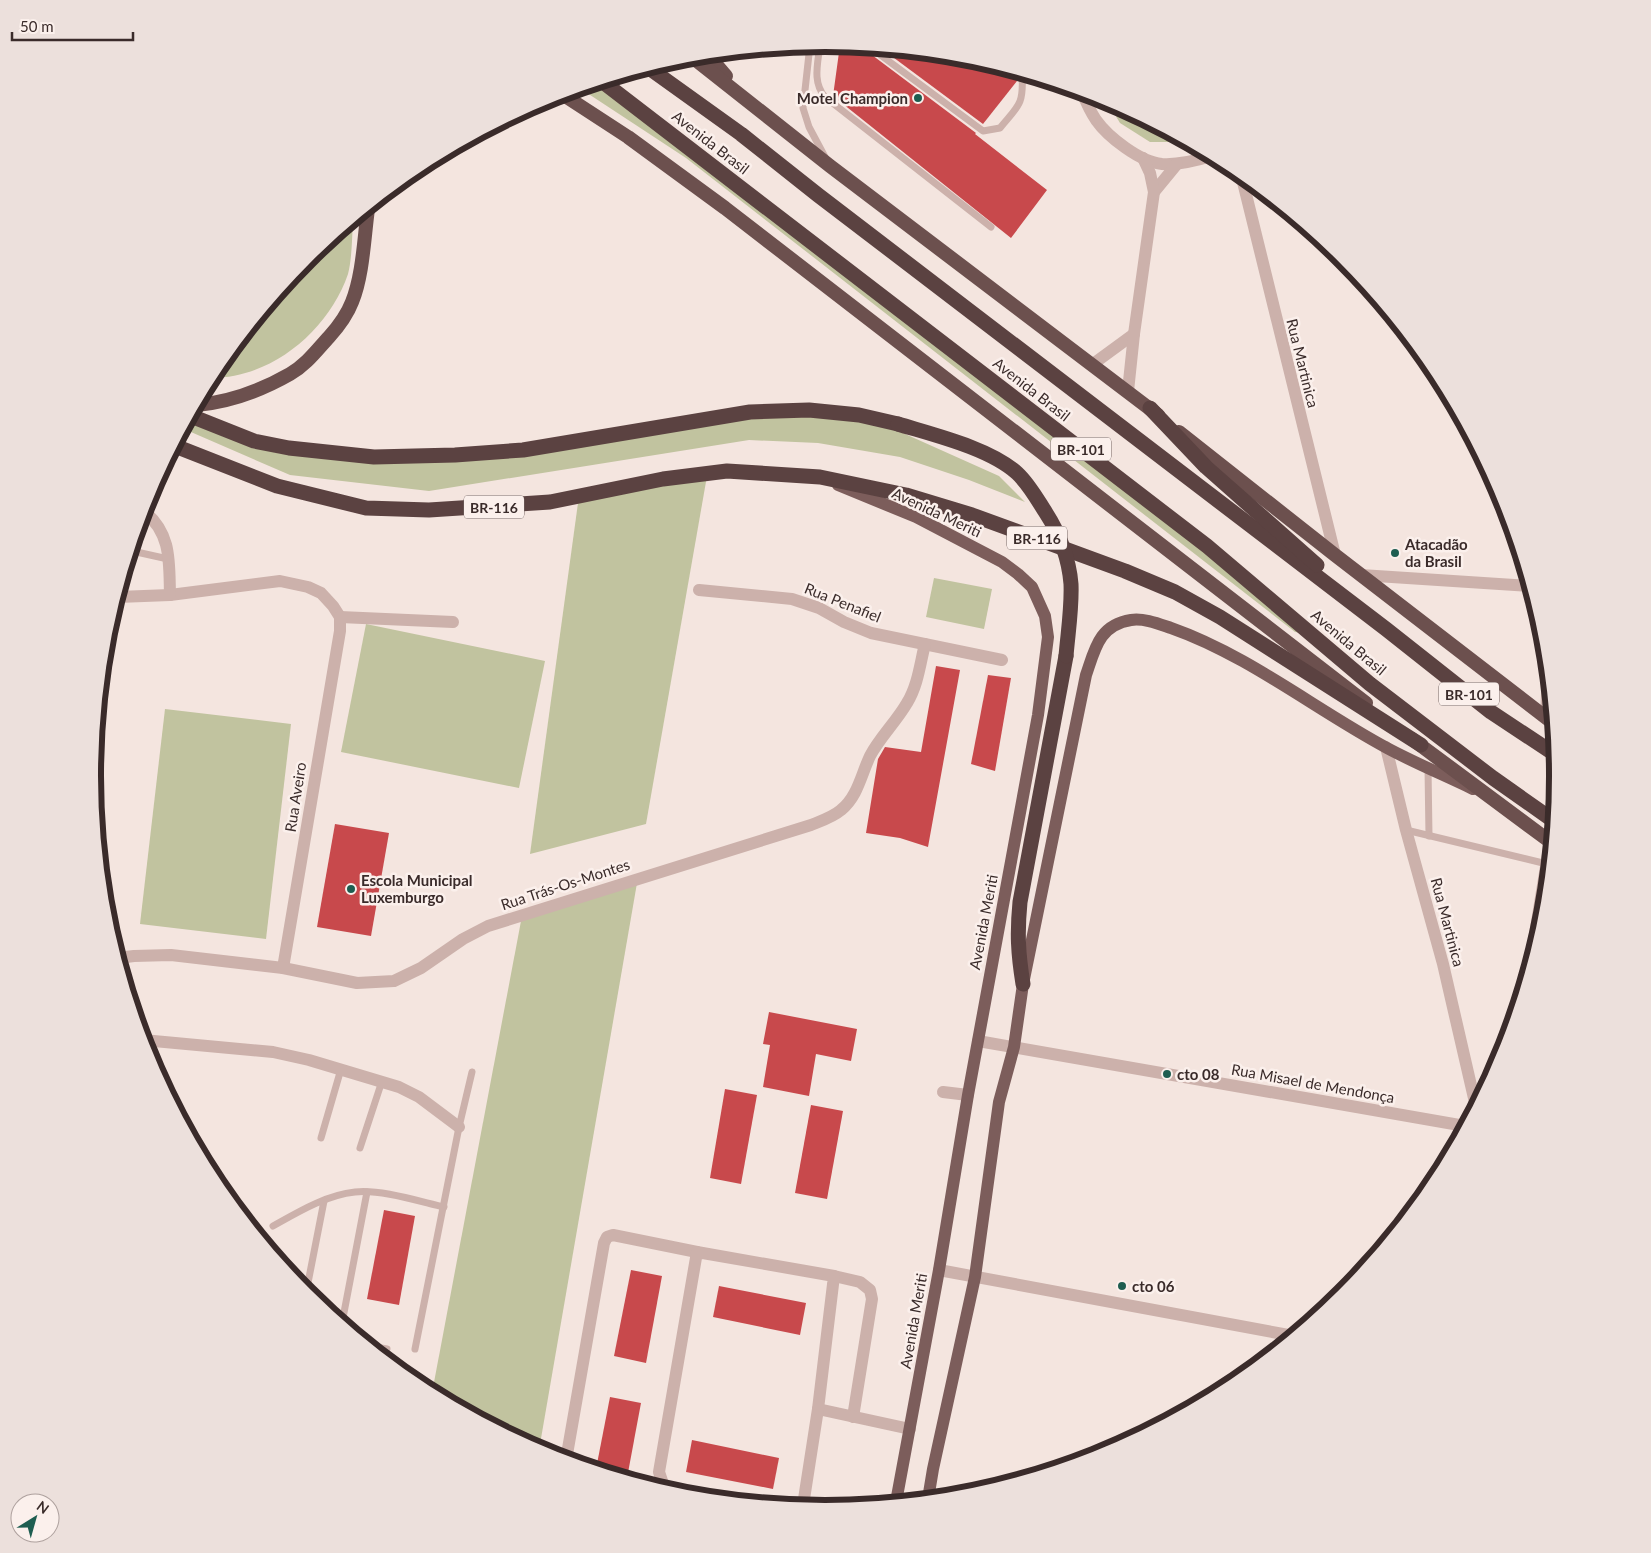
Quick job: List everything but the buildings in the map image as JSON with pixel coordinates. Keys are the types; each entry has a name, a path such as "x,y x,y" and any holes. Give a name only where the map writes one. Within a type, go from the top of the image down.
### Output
{"highway":[{"path":"714,62 752,104"},
{"name":"BR-101","path":"700,64 830,166 1150,408 1206,467 1342,586 1386,629"},
{"name":"Avenida Brasil","path":"656,73 741,134 818,196 1492,712 1549,750"},
{"name":"Avenida Brasil","path":"608,86 1207,546 1370,684 1493,778 1548,816"},
{"name":"BR-101","path":"570,100 628,137 724,208 1421,746 1546,840"},
{"path":"204,404 216,403 255,390 291,373 312,356 339,325 352,302 360,272 367,217"},
{"path":"1150,408 1361,576 1547,719"},
{"path":"196,418 254,441 289,448 374,457 523,450 750,412 809,410 858,415 898,424 958,442 989,455 1017,472 1030,488 1054,526 1068,562 1071,584 1066,656 1020,902 1017,932 1018,956 1023,984"},
{"name":"BR-116","path":"180,448 277,486 366,508 429,510 550,502 663,479 727,471 820,477 906,495 972,515 1125,571 1175,592 1220,617 1421,746"}],"main road":[{"name":"Avenida Meriti","path":"820,477 916,517 1002,562 1032,587 1045,616 1048,637 1038,715 897,1496"},
{"path":"929,1493 975,1277 1000,1102 1014,1047 1023,984 1086,675 1097,643 1103,633 1114,626 1131,620 1151,621 1189,634 1225,652 1386,747 1484,794"}],"street":[{"path":"1087,102 1101,126 1116,140 1143,158 1156,163 1176,164 1202,158"},
{"path":"1128,391 1154,192 1150,173 1143,158"},
{"path":"1154,192 1176,164"},
{"name":"Rua Martinica","path":"1243,186 1335,555"},
{"path":"1093,364 1134,334"},
{"path":"150,516 162,530 166,541 170,595"},
{"path":"1361,576 1524,586"},
{"path":"124,596 170,595 280,581 308,587 321,593 340,617 454,622"},
{"name":"Rua Penafiel","path":"699,590 792,599 819,608 844,622 871,633 1002,660"},
{"name":"Rua Aveiro","path":"283,968 340,631 340,617"},
{"name":"Rua Trás-Os-Montes","path":"124,957 171,956 283,968 357,983 394,981 421,968 463,939 488,926 828,818 841,810 853,796 862,779 869,758 880,739 908,702 916,683 925,644"},
{"name":"Rua Martinica","path":"1386,747 1406,830 1443,964 1474,1098"},
{"path":"152,1041 273,1052 341,1069 399,1087 419,1097 459,1127"},
{"name":"Rua Misael de Mendonça","path":"978,1041 1460,1125"},
{"path":"943,1092 968,1095"},
{"path":"567,1452 604,1243 607,1237 613,1235 860,1282 870,1290 872,1300 853,1417"},
{"path":"662,1482 659,1472 697,1252"},
{"path":"939,1270 1286,1335"},
{"path":"804,1500 818,1409 834,1276"},
{"path":"818,1409 910,1429"}],"lane":[{"path":"819,52 816,80 818,89 824,97 991,227"},
{"path":"809,53 803,108 809,127 830,166"},
{"path":"880,55 983,131 1000,128 1021,102 1022,80"},
{"path":"138,551 168,559"},
{"path":"1428,768 1429,836"},
{"path":"1406,830 1544,863"},
{"path":"320,1138 341,1069"},
{"path":"415,1350 459,1127 472,1072"},
{"path":"360,1148 382,1081"},
{"path":"273,1226 299,1211 324,1201 343,1195 367,1192 444,1207"},
{"path":"343,1316 367,1192"},
{"path":"308,1282 324,1201"},
{"path":"382,1349 387,1350"}],"green space":[{"path":"603,88 611,93 1314,635 1295,632 686,158 587,93"},
{"path":"1114,113 1175,142 1150,142 1120,123"},
{"path":"353,228 348,274 339,295 327,314 312,332 276,360 256,370 222,377 251,336 281,299"},
{"path":"780,414 826,415 894,429 999,476 1025,502 969,480 900,457 818,443 749,440 429,491 290,475 189,431 194,421 217,433 277,453 359,460 421,462"},
{"path":"707,476 646,824 530,854 578,503"},
{"path":"934,578 992,589 984,629 926,617"},
{"path":"366,624 545,661 519,788 341,752"},
{"path":"165,709 291,724 266,939 140,924"},
{"path":"637,883 540,1442 463,1404 434,1385 521,921"}],"place":[{"name":"Motel Champion","path":"918,98"},
{"name":"Atacadão da Brasil","path":"1395,553"},
{"name":"Escola Municipal Luxemburgo","path":"351,889"},
{"name":"cto 08","path":"1167,1074"},
{"name":"cto 06","path":"1122,1286"}]}
